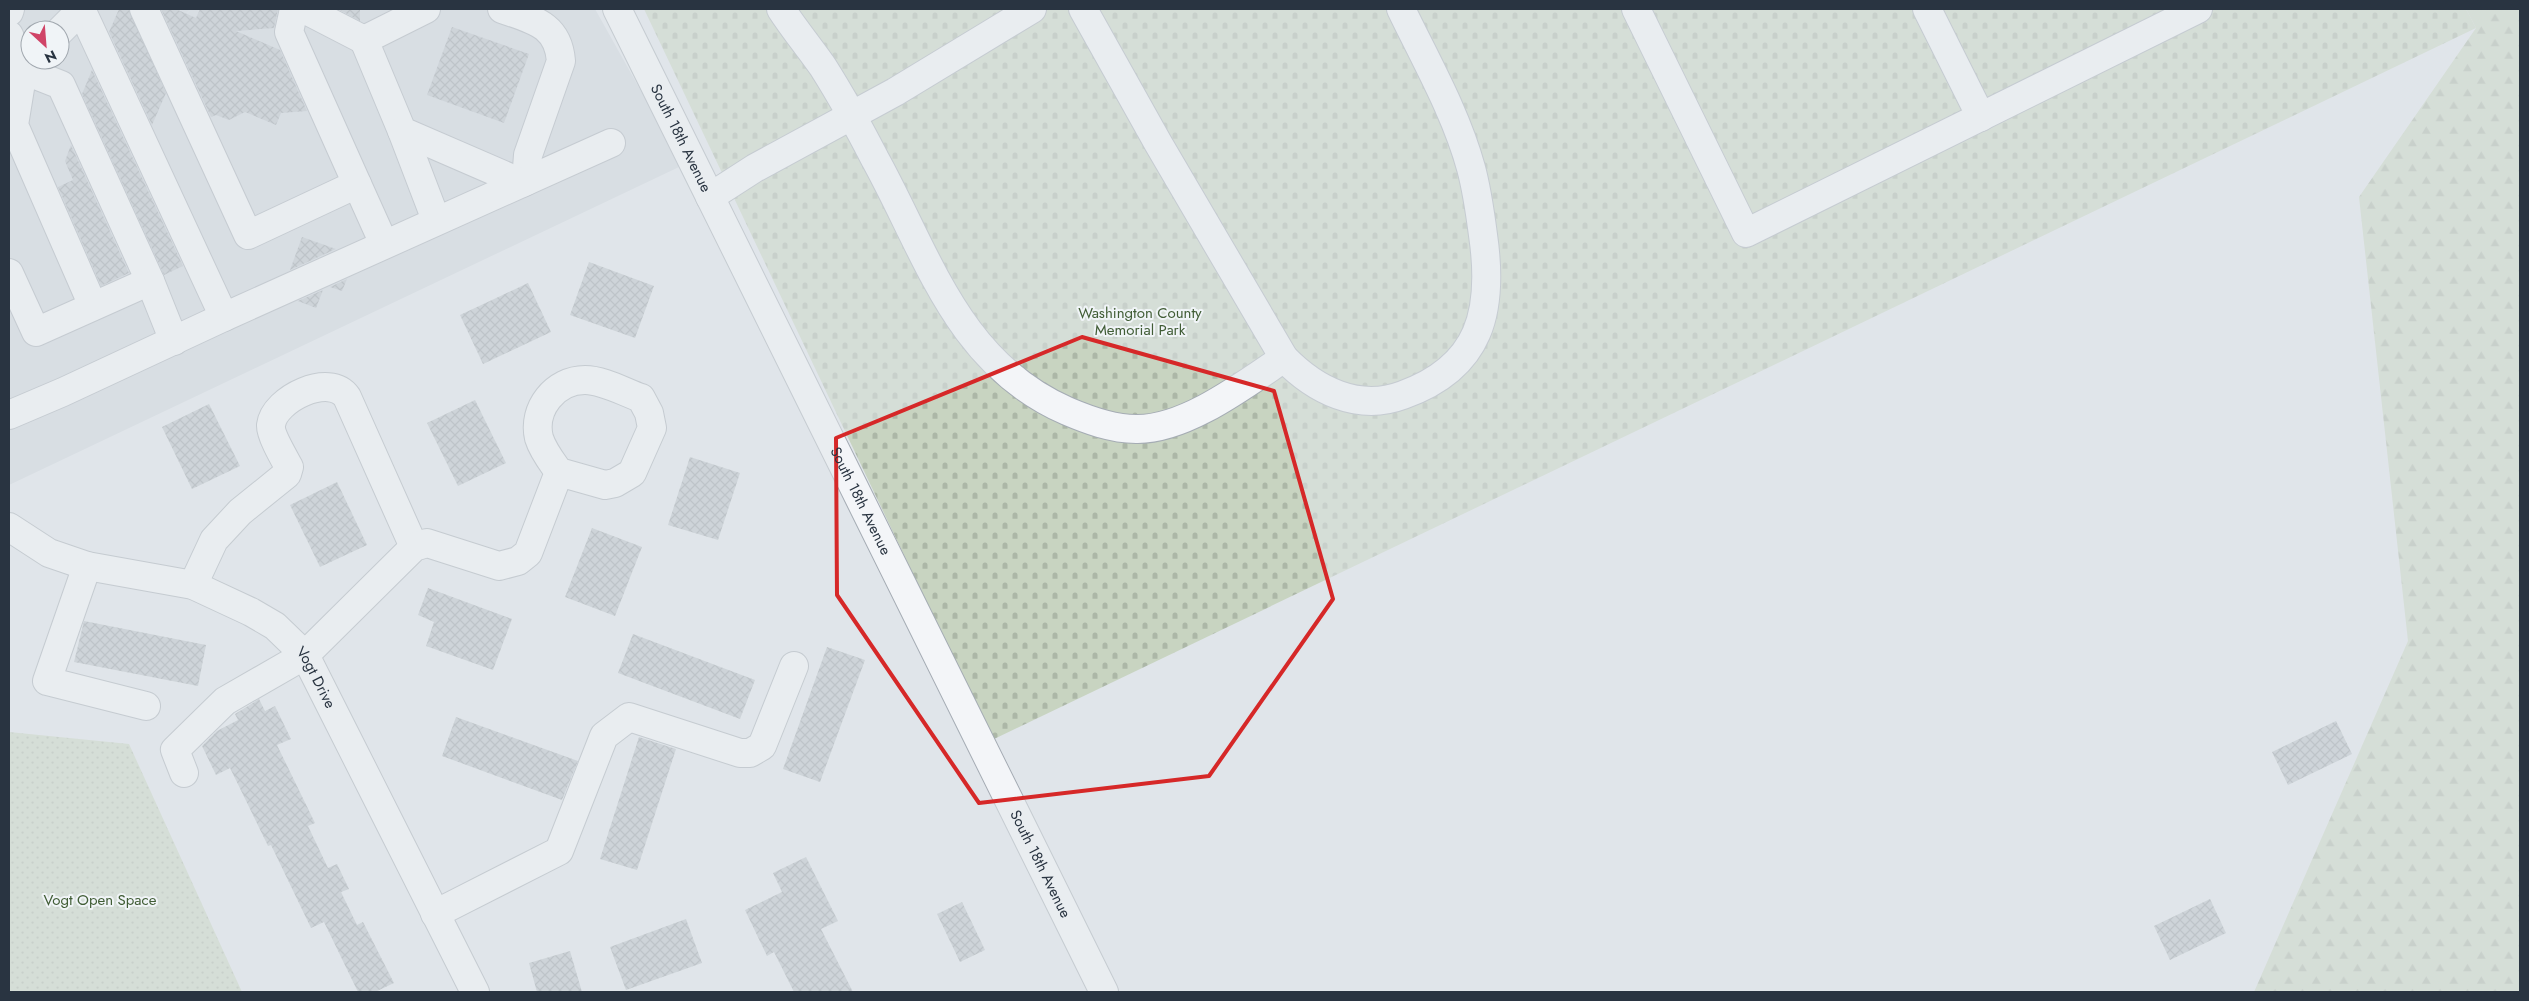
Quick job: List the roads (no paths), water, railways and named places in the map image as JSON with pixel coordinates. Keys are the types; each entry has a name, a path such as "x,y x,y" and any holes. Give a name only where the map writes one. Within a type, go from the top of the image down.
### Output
{"street":[{"path":"70,22 82,9 224,317"},
{"path":"144,9 248,235 357,184"},
{"path":"294,9 288,32 384,244"},
{"path":"304,9 364,40 402,130 436,220"},
{"path":"364,40 426,9"},
{"path":"502,9 538,22 548,29 560,48 561,61 528,155 524,182"},
{"name":"South 18th Avenue","path":"617,9 1104,992"},
{"path":"781,9 823,68 852,115 947,301 993,362 1037,397 1082,418 1110,426 1136,429 1159,426 1182,418 1226,396 1284,358"},
{"path":"710,196 755,168 852,115 1032,9"},
{"path":"1084,9 1168,160 1284,358 1301,375 1318,387 1343,398 1367,401 1395,398 1420,389 1440,377 1469,348 1479,328 1486,305 1487,278 1479,207 1471,169 1452,118 1402,9"},
{"path":"1636,9 1746,233 2198,9"},
{"path":"1927,9 1980,117"},
{"path":"93,306 11,125 18,56 61,85 150,282 174,341"},
{"path":"402,130 524,182"},
{"path":"11,409 174,341 436,220 611,143"},
{"path":"9,273 36,332 150,282"},
{"path":"194,585 214,540 240,512 287,474 289,467 271,427 273,417 280,407 316,388 336,388 342,390 347,397 414,547"},
{"path":"184,773 175,750 182,743 225,701 305,655 414,547 427,543 499,566 518,561 528,552 559,472"},
{"name":"Vogt Drive","path":"9,527 49,553 87,566 194,585 276,626 305,655 475,992"},
{"path":"87,566 47,681 146,706"},
{"path":"435,914 560,851 604,736 616,725 629,717 740,753 750,753 762,746 794,666"}],"park label":[{"name":"Washington County Memorial Park","path":"1140,322"},
{"name":"Vogt Open Space","path":"100,900"}]}
